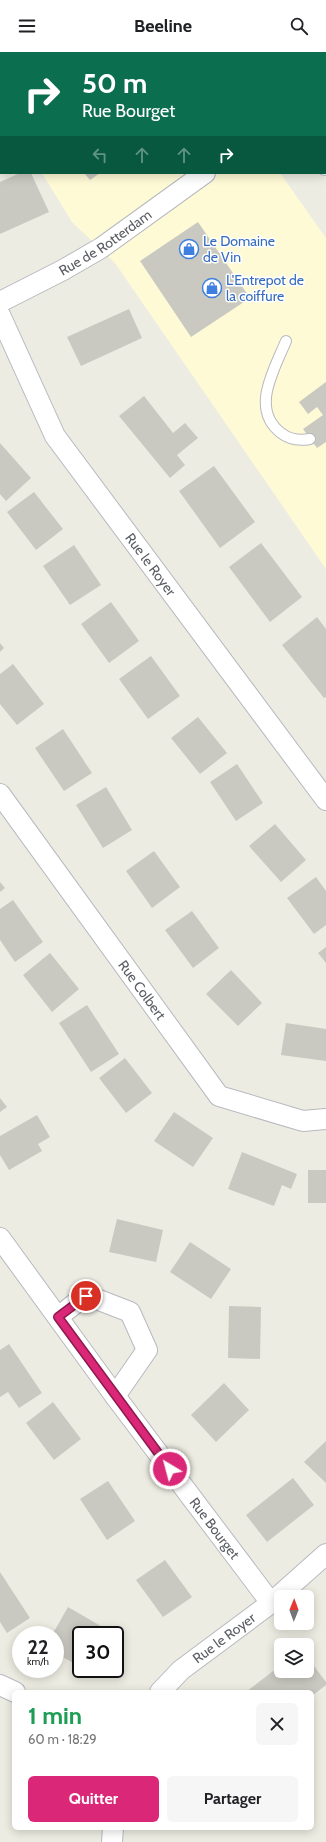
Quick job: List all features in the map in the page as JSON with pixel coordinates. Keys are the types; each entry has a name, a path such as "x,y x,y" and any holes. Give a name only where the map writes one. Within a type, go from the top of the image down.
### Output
{"street":[{"name":"Rue de Rotterdam","path":"0,302 63,270 100,248 204,174"},
{"name":"Rue le Royer","path":"0,315 55,436 326,800"},
{"name":"Rue Colbert","path":"0,794 219,1096 304,1121 326,1119"},
{"name":"Rue Bourget","path":"0,1238 115,1396 271,1603"},
{"path":"58,1317 86,1296 130,1312 147,1350 115,1396"},
{"name":"Rue le Royer","path":"162,1690 181,1670 271,1603 326,1554"},
{"path":"0,1685 12,1691"},
{"path":"112,1842 113,1830"}],"lane":[{"path":"286,341 268,386 265,407 271,423 284,435 298,440 310,439"}],"shaded area":[{"path":"43,174 281,174 326,238 326,569 115,263 72,222"}],"building":[{"path":"18,174 31,174 49,212 0,234 0,182"},
{"path":"85,174 99,174 90,180"},
{"path":"198,222 250,298 191,337 140,261"},
{"path":"129,309 142,338 81,366 67,337"},
{"path":"326,382 326,442 317,448 303,429 323,415 317,407 308,414 299,402"},
{"path":"144,396 173,433 185,423 198,438 177,455 185,465 170,478 119,416"},
{"path":"0,443 31,478 6,501 0,494"},
{"path":"214,466 255,522 220,548 179,491"},
{"path":"34,492 63,529 36,550 7,512"},
{"path":"261,543 302,597 270,622 229,567"},
{"path":"74,545 101,585 70,605 43,566"},
{"path":"111,602 139,641 109,663 81,624"},
{"path":"317,617 326,629 326,697 324,698 282,645"},
{"path":"0,643 4,648 0,652"},
{"path":"151,656 180,696 148,719 119,679"},
{"path":"13,664 44,704 17,725 0,704 0,674"},
{"path":"198,717 227,753 200,774 171,738"},
{"path":"63,729 92,773 64,791 35,748"},
{"path":"237,764 263,803 236,821 210,782"},
{"path":"106,787 132,830 103,848 76,805"},
{"path":"275,824 306,860 281,882 249,846"},
{"path":"154,851 180,887 152,908 126,871"},
{"path":"316,877 326,891 326,925 314,934 287,898"},
{"path":"0,882 5,888 0,892"},
{"path":"13,900 43,942 15,962 0,940 0,909"},
{"path":"192,911 219,948 193,968 165,930"},
{"path":"326,947 326,963 318,953"},
{"path":"50,953 79,989 52,1012 23,975"},
{"path":"231,970 262,1003 238,1026 206,994"},
{"path":"87,1005 119,1054 91,1072 59,1023"},
{"path":"286,1023 326,1029 326,1061 281,1055"},
{"path":"125,1058 152,1093 126,1113 99,1078"},
{"path":"0,1098 7,1107 0,1112"},
{"path":"174,1112 213,1138 193,1167 154,1141"},
{"path":"37,1115 50,1137 38,1144 42,1151 9,1170 0,1155 0,1136"},
{"path":"242,1152 297,1174 291,1189 282,1185 274,1206 228,1189"},
{"path":"308,1170 326,1170 326,1203 308,1203"},
{"path":"117,1219 163,1230 156,1262 109,1252"},
{"path":"190,1242 231,1269 211,1299 170,1272"},
{"path":"229,1306 261,1307 260,1359 228,1358"},
{"path":"9,1344 42,1393 19,1408 8,1392 0,1397 0,1350"},
{"path":"224,1383 249,1410 216,1442 191,1415"},
{"path":"53,1402 81,1439 54,1460 26,1423"},
{"path":"326,1441 326,1483 304,1462"},
{"path":"293,1478 314,1505 267,1542 246,1515"},
{"path":"108,1481 135,1521 107,1540 80,1499"},
{"path":"165,1560 192,1597 163,1617 136,1580"},
{"path":"0,1572 30,1618 18,1626 12,1626 12,1630 7,1633 0,1622"},
{"path":"68,1607 101,1626 72,1626 72,1662 64,1658 64,1626 57,1626"},
{"path":"314,1666 326,1682 326,1685 314,1694 314,1690 249,1690 274,1670 274,1678 314,1678"}],"place":[{"name":"Le Domaine de Vin","path":"189,249"},
{"name":"L'Entrepot de la coiffure","path":"212,288"}],"route":[{"path":"86,1296 58,1317 170,1469"}]}
